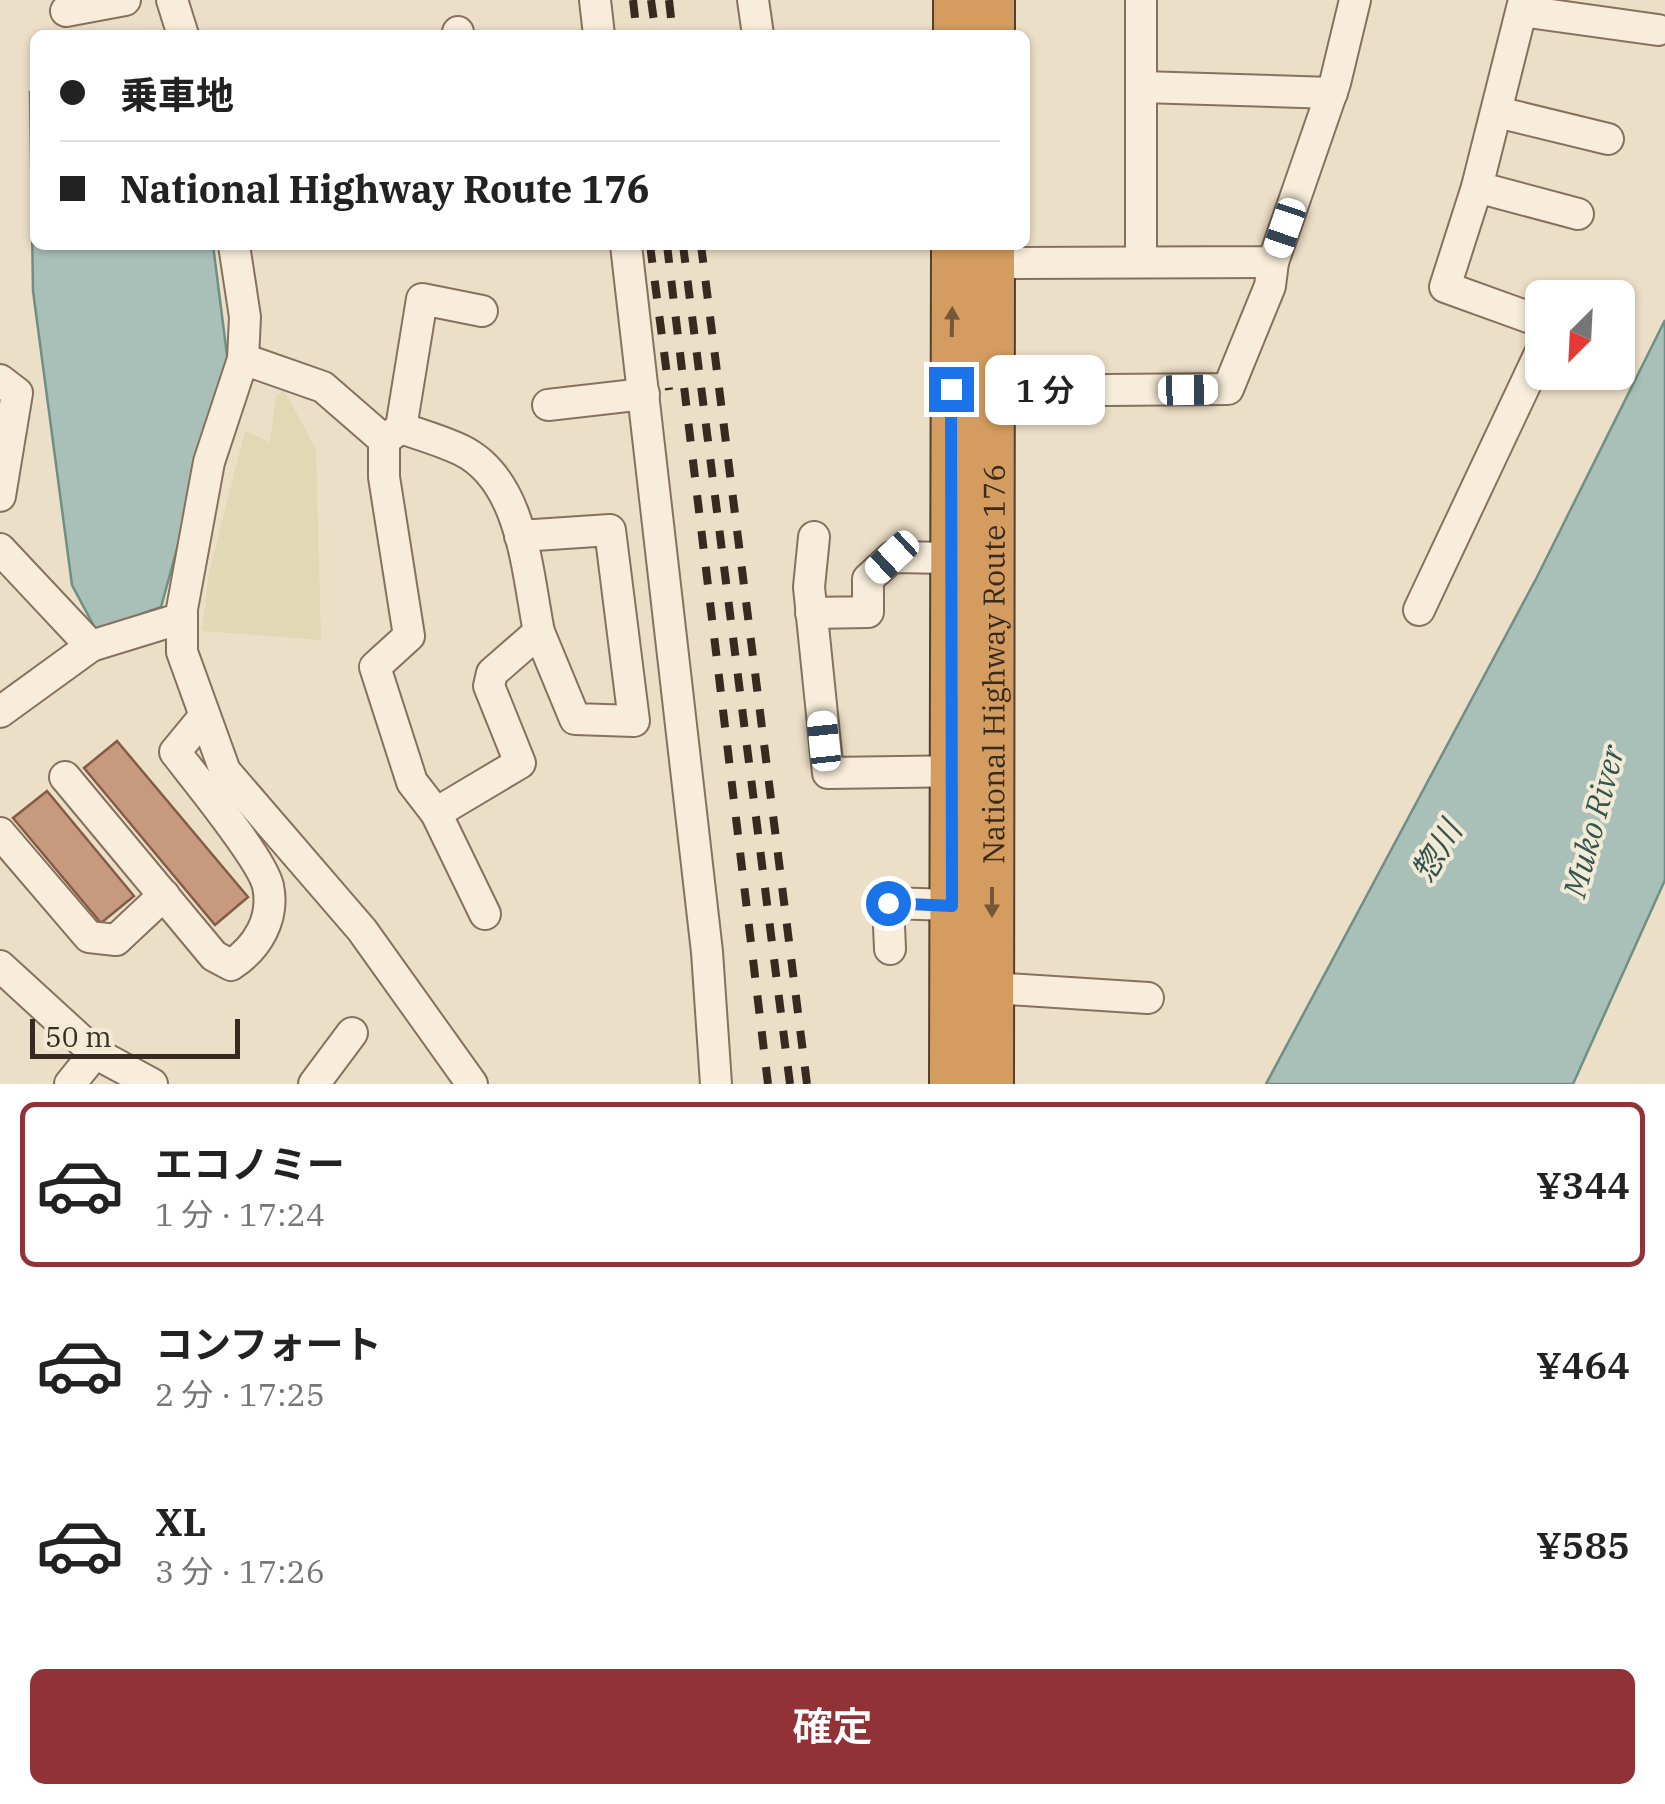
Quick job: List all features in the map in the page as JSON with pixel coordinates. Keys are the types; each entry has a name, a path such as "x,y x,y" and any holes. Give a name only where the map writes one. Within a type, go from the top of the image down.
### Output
{"highway":[{"path":"955,30 956,0"},
{"path":"993,0 993,30"},
{"name":"National Highway Route 176","path":"953,250 950,558 992,988 992,1084"},
{"name":"National Highway Route 176","path":"951,1084 952,906 972,770 992,254"}],"street":[{"path":"66,10 125,0"},
{"path":"595,0 599,30"},
{"path":"753,0 757,30"},
{"path":"1140,0 1142,260"},
{"path":"989,392 1228,389 1270,286 1273,262 1332,93 1354,0"},
{"path":"1525,316 1446,287 1477,187 1523,5 1643,19"},
{"path":"1142,86 1332,93"},
{"path":"1497,112 1608,139"},
{"path":"1477,187 1578,214"},
{"path":"235,250 245,317 243,359 209,462 182,618 182,652 202,718 225,771 362,930 396,990 472,1084"},
{"path":"627,250 708,952 716,1084"},
{"path":"992,254 1273,262"},
{"path":"482,311 422,299 384,476 423,640 375,667 412,782 436,813 485,914"},
{"path":"243,359 323,387 392,434 462,450 482,464 505,494 520,536 539,632 575,719 634,720 610,530 520,536"},
{"path":"0,380 17,394 0,496"},
{"path":"1419,610 1525,385"},
{"path":"548,405 644,394"},
{"path":"814,537 811,613 828,773 972,770"},
{"path":"0,549 91,646"},
{"path":"811,613 868,612 868,579 892,557 950,558"},
{"path":"0,712 91,646 182,618"},
{"path":"436,813 520,762 489,686 492,672 539,632"},
{"path":"65,778 214,956 232,965 252,951 266,922 268,885 220,810 175,752 202,718"},
{"path":"0,833 89,937 116,940 164,895"},
{"path":"890,949 888,903 952,906"},
{"path":"0,966 95,1053 152,1084"},
{"path":"992,988 1148,998"},
{"path":"314,1084 352,1033"},
{"path":"70,1084 95,1053"}],"shaded area":[{"path":"284,390 316,449 321,640 202,631 209,573 245,431 270,442 276,396"}],"water":[{"path":"32,250 214,250 228,363 161,607 96,630 72,585 33,291"},
{"path":"1665,320 1665,880 1573,1084 1266,1084 1537,577 1630,390 1635,390 1635,380"}],"building":[{"path":"117,741 248,897 215,925 84,768"},
{"path":"47,791 134,896 101,923 13,818"}],"railway":[{"path":"633,0 636,30"},
{"path":"651,0 655,30"},
{"path":"669,0 672,30"},
{"path":"651,250 669,390"},
{"path":"668,250 768,1084"},
{"path":"684,250 790,1084"},
{"path":"702,250 807,1084"}],"route":[{"path":"888,903 952,906 951,389"}],"water label":[{"name":"Muko River","path":"1593,821"},
{"name":"惣川","path":"1436,851"}]}
